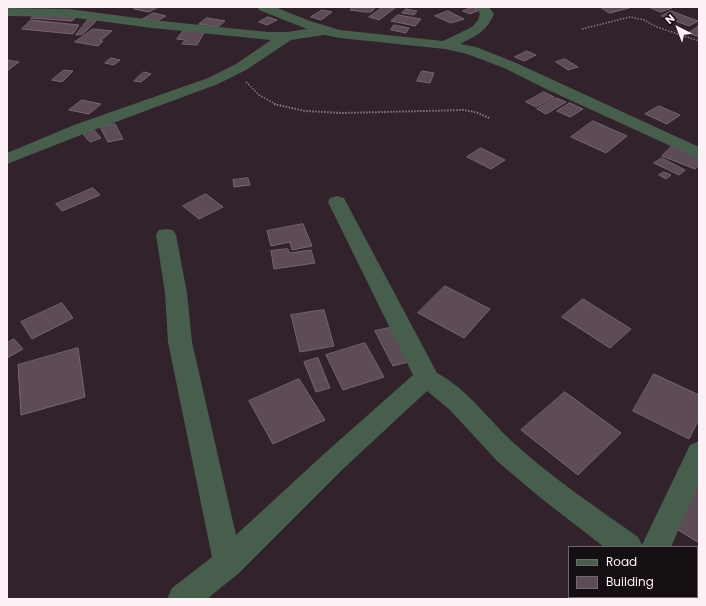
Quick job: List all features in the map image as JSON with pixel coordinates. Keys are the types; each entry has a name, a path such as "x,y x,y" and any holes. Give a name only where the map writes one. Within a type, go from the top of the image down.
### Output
{"street":[{"path":"7,11 12,7"},
{"path":"445,45 477,30 486,20 487,14 482,7"},
{"path":"275,9 325,31 340,34 445,45 471,50 509,65 699,154"},
{"path":"7,11 69,13 152,24 287,36 325,31"},
{"path":"7,158 80,129 191,90 240,67 287,36"},
{"path":"337,202 428,380 438,385 449,394 506,453 627,546"},
{"path":"166,235 176,293 180,342 228,563"},
{"path":"183,599 228,563 334,461 413,388 420,382 428,380"},
{"path":"656,546 699,453"}],"path":[{"path":"582,29 630,17 637,18 678,35 699,41"},
{"path":"240,67 246,82 259,95 272,104 286,108 343,113 464,110 476,112 489,118"}],"building":[{"path":"137,7 158,7 149,12 134,9"},
{"path":"349,7 376,7 371,12 364,12 350,10 352,8"},
{"path":"383,7 395,8 379,20 369,17"},
{"path":"473,7 480,10 470,14 463,11"},
{"path":"600,7 627,7 629,8 610,13"},
{"path":"649,7 671,7 672,8 661,12"},
{"path":"406,9 417,11 414,15 402,13"},
{"path":"322,10 332,12 321,20 311,17"},
{"path":"448,11 464,19 451,23 435,16"},
{"path":"671,11 698,21 689,26 662,16"},
{"path":"37,13 77,16 72,21 31,18"},
{"path":"154,13 166,16 155,22 143,19"},
{"path":"398,15 421,19 415,26 391,21"},
{"path":"90,17 98,19 83,34 76,35"},
{"path":"268,17 277,20 267,25 259,22"},
{"path":"207,18 225,21 218,27 199,24"},
{"path":"31,20 79,25 73,34 22,29"},
{"path":"394,25 409,28 406,33 391,30"},
{"path":"699,26 699,37 689,33"},
{"path":"93,29 112,31 100,41 103,41 98,46 75,42"},
{"path":"184,30 205,31 197,45 182,44 185,40 177,39"},
{"path":"527,51 536,55 524,61 515,57"},
{"path":"111,58 120,60 114,65 105,63"},
{"path":"565,59 578,67 568,70 556,62"},
{"path":"7,60 19,62 7,71"},
{"path":"64,70 73,71 62,82 52,80"},
{"path":"422,71 434,73 430,83 417,81"},
{"path":"144,72 151,74 141,82 134,81"},
{"path":"544,92 554,97 536,107 526,102"},
{"path":"556,98 566,102 546,114 537,109"},
{"path":"82,100 101,104 89,114 69,110"},
{"path":"570,103 583,109 570,117 557,111"},
{"path":"659,106 680,115 667,124 645,114"},
{"path":"593,121 627,136 606,153 571,137"},
{"path":"115,124 123,139 108,142 100,127"},
{"path":"93,129 101,138 90,142 82,133"},
{"path":"672,146 699,156 699,165 695,169 662,156"},
{"path":"481,148 505,160 491,169 467,157"},
{"path":"662,158 685,170 679,175 654,163"},
{"path":"664,172 671,175 666,179 659,175"},
{"path":"248,178 250,185 234,187 233,180"},
{"path":"93,188 100,195 62,211 56,204"},
{"path":"206,194 223,207 199,219 183,206"},
{"path":"303,224 312,246 292,250 290,242 271,246 267,231"},
{"path":"288,249 289,253 311,250 315,263 274,269 271,251"},
{"path":"445,286 490,309 464,338 418,313"},
{"path":"583,299 631,329 610,348 562,317"},
{"path":"62,303 73,318 32,339 21,322"},
{"path":"324,310 334,346 300,352 291,315"},
{"path":"394,327 412,361 393,366 375,331"},
{"path":"14,339 23,349 7,358 7,343"},
{"path":"365,343 384,377 343,390 326,355"},
{"path":"78,348 85,397 21,415 18,365"},
{"path":"318,358 330,388 316,392 304,362"},
{"path":"654,374 699,395 699,419 689,439 633,411"},
{"path":"299,379 325,420 273,444 249,401"},
{"path":"565,392 621,433 578,475 521,430"},
{"path":"691,482 699,487 699,543 667,523"}]}
